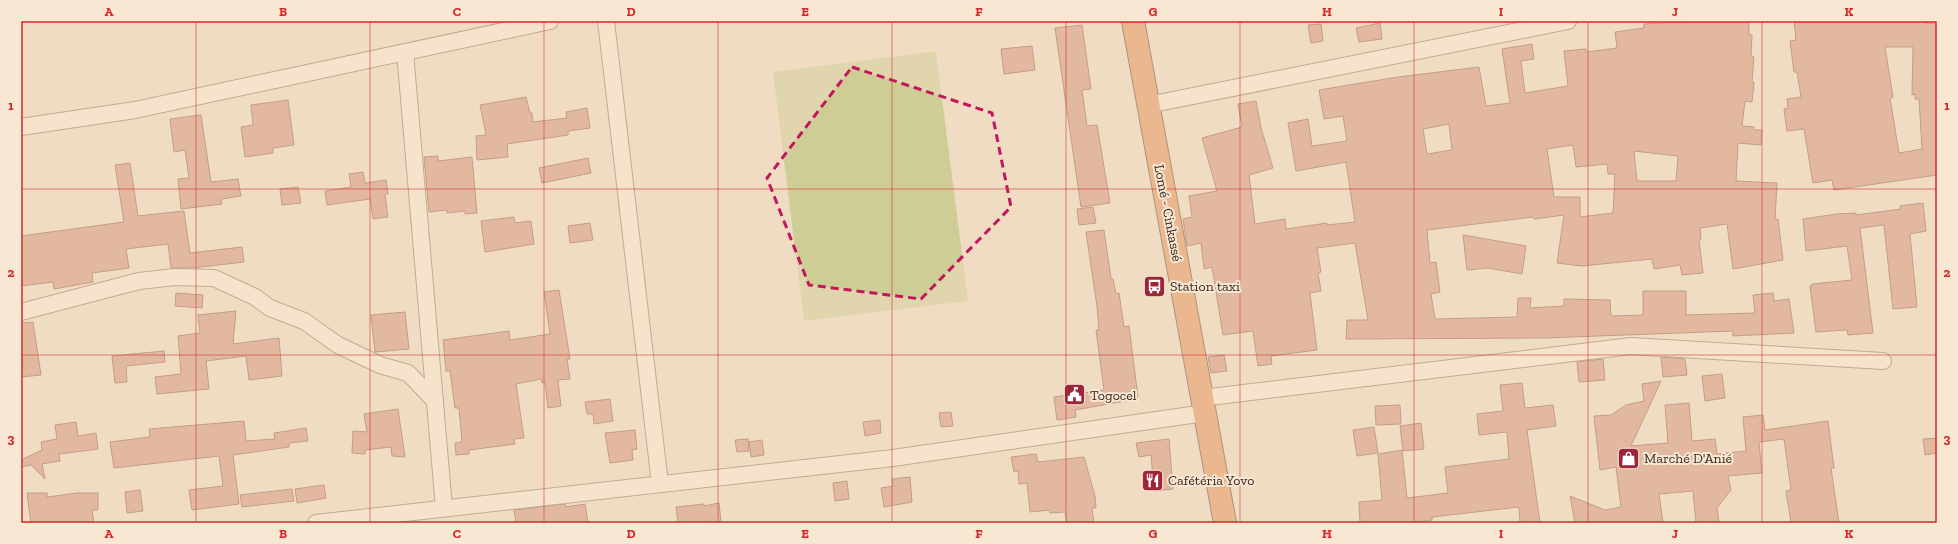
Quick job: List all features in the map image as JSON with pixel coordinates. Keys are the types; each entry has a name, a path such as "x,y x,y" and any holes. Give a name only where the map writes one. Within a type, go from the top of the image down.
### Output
{"highway":[{"name":"Lomé - Cinkassé","path":"1133,21 1225,523"}],"street":[{"path":"21,126 135,110 550,21"},
{"path":"606,21 660,484"},
{"path":"1148,105 1568,21"},
{"path":"404,52 444,508"},
{"path":"21,312 139,281 175,277 214,278 255,297 270,308 304,321 338,345 380,365 408,373 435,401"},
{"path":"316,523 893,458 1204,406 1631,346 1883,361"}],"highlighted area":[{"path":"852,67 992,113 1011,207 921,299 809,285 767,178"}],"shaded area":[{"path":"936,51 968,301 804,321 773,72"}],"building":[{"path":"1692,21 1749,21 1749,35 1752,35 1751,56 1754,57 1752,82 1754,82 1752,102 1745,101 1742,126 1754,127 1754,130 1762,130 1761,145 1738,143 1736,181 1777,183 1775,220 1778,219 1783,260 1733,269 1727,224 1700,228 1701,239 1699,240 1703,273 1682,275 1680,265 1654,269 1652,259 1582,266 1557,263 1564,215 1534,219 1533,217 1427,230 1430,263 1436,262 1440,292 1431,294 1435,319 1517,317 1518,298 1531,298 1530,308 1564,306 1564,299 1610,300 1611,316 1643,315 1643,291 1686,291 1686,315 1755,313 1753,295 1773,293 1774,301 1789,299 1794,333 1733,336 1733,331 1545,338 1346,339 1347,320 1368,320 1355,243 1317,248 1321,272 1318,273 1321,291 1310,293 1317,350 1271,356 1272,364 1258,366 1253,331 1223,335 1212,267 1204,269 1201,243 1187,246 1183,219 1192,217 1189,196 1217,191 1202,138 1242,127 1238,104 1256,101 1261,128 1273,168 1249,175 1255,224 1285,219 1286,229 1327,223 1327,225 1355,222 1346,162 1296,171 1288,123 1308,119 1312,146 1347,141 1343,116 1324,119 1319,90 1398,77 1479,67 1486,106 1510,103 1502,49 1532,44 1534,59 1521,61 1525,93 1568,86 1564,51 1586,49 1586,52 1617,48 1615,32 1644,28 1644,24","holes":["1449,124 1452,150 1427,154 1423,129","1573,145 1576,167 1607,164 1608,174 1615,174 1613,213 1580,217 1580,197 1554,197 1547,149","1634,151 1678,156 1676,181 1637,181"]},
{"path":"1794,21 1925,21 1925,23 1937,24 1937,175 1834,190 1832,180 1813,183 1804,129 1787,131 1784,109 1788,108 1787,99 1801,97 1797,72 1794,72 1790,41 1796,40","holes":["1885,47 1913,47 1912,95 1915,94 1915,99 1919,99 1922,149 1899,153 1890,98 1893,97"]},
{"path":"1380,23 1382,39 1359,42 1356,28"},
{"path":"1321,24 1323,41 1311,43 1308,25"},
{"path":"1082,25 1091,89 1082,90 1087,126 1097,125 1110,203 1081,207 1055,28"},
{"path":"1032,46 1035,70 1004,74 1001,49"},
{"path":"526,97 530,113 532,113 533,122 567,118 566,112 587,108 590,128 568,131 568,135 507,144 508,157 477,160 476,136 486,135 480,105"},
{"path":"288,100 294,145 273,148 273,153 245,157 241,127 253,125 251,105"},
{"path":"201,115 211,182 238,179 241,196 221,199 222,204 181,209 178,179 189,178 185,150 174,152 170,119"},
{"path":"438,156 438,161 472,157 477,213 465,214 465,211 447,213 447,210 429,212 424,157"},
{"path":"588,158 591,173 542,183 539,168"},
{"path":"130,163 138,216 184,211 190,253 242,247 244,262 193,268 171,268 168,244 126,249 129,268 92,273 93,282 54,289 53,282 21,286 21,236 124,222 115,165"},
{"path":"363,172 365,183 386,180 388,194 385,194 388,217 373,219 370,199 327,205 325,191 351,187 349,174"},
{"path":"298,187 301,203 282,205 280,189"},
{"path":"1923,203 1926,231 1910,234 1917,307 1893,309 1884,225 1860,228 1873,333 1848,335 1847,330 1816,332 1810,286 1812,286 1812,284 1852,280 1847,246 1806,251 1803,219 1837,214 1856,213 1856,215 1901,209 1900,206"},
{"path":"1093,207 1096,223 1079,225 1077,209"},
{"path":"514,217 515,223 531,221 534,244 485,252 481,221"},
{"path":"590,223 593,240 570,243 568,226"},
{"path":"1104,230 1111,279 1113,279 1116,294 1119,293 1124,327 1129,326 1138,397 1131,398 1131,400 1075,410 1076,417 1057,420 1054,397 1104,390 1096,330 1099,330 1097,306 1086,232"},
{"path":"1463,235 1526,246 1522,274 1488,268 1467,270"},
{"path":"559,290 570,359 567,359 570,379 558,380 561,406 548,408 545,382 542,383 541,379 516,384 524,438 514,439 515,444 469,450 469,454 456,455 455,443 462,442 459,408 455,408 450,371 446,371 443,340 509,331 510,340 550,334 544,292"},
{"path":"176,293 203,295 202,308 175,306"},
{"path":"236,311 233,344 279,338 282,376 249,380 246,356 206,361 209,389 157,394 155,377 181,374 178,336 200,333 198,315"},
{"path":"405,312 409,349 375,352 371,315"},
{"path":"33,322 41,375 21,377 21,365 23,364 21,350 21,323"},
{"path":"164,351 165,362 126,366 127,382 115,383 112,356"},
{"path":"1224,355 1227,371 1211,373 1208,357"},
{"path":"1661,357 1685,359 1687,375 1663,377"},
{"path":"1603,359 1605,380 1579,382 1577,362"},
{"path":"1722,374 1725,398 1705,401 1702,376"},
{"path":"1661,381 1631,446 1668,443 1665,405 1689,403 1692,441 1715,439 1717,454 1746,451 1743,417 1763,415 1765,430 1828,421 1834,468 1831,468 1839,523 1791,523 1786,491 1791,490 1784,439 1759,442 1762,473 1728,476 1731,490 1717,508 1719,523 1696,523 1693,491 1659,494 1663,523 1575,523 1570,496 1605,510 1621,507 1616,467 1600,470 1594,416 1611,415 1626,405 1644,401 1642,384"},
{"path":"1522,383 1525,408 1553,405 1556,426 1527,430 1540,523 1520,523 1519,507 1432,517 1432,520 1405,523 1360,523 1359,502 1382,500 1378,454 1402,450 1407,498 1448,493 1445,467 1509,459 1507,432 1479,435 1477,414 1503,411 1500,385"},
{"path":"610,399 613,421 594,424 593,414 587,414 585,402"},
{"path":"1400,405 1401,424 1376,425 1375,406"},
{"path":"398,409 405,457 392,456 391,447 365,450 365,454 352,453 353,431 367,432 364,414"},
{"path":"951,412 953,426 941,427 939,413"},
{"path":"880,420 881,433 865,436 863,422"},
{"path":"244,421 246,441 275,439 274,433 306,428 308,441 289,443 289,447 233,455 239,504 192,510 189,490 223,486 219,456 114,468 110,442 150,437 149,429"},
{"path":"76,422 78,436 96,433 98,449 59,454 60,461 42,464 45,479 31,465 21,467 21,460 42,450 41,442 57,439 55,425"},
{"path":"1421,423 1424,449 1403,451 1400,426"},
{"path":"1374,427 1378,453 1357,456 1353,430"},
{"path":"635,430 637,449 632,450 633,460 610,463 605,433"},
{"path":"1937,438 1937,453 1925,455 1923,439"},
{"path":"748,439 749,451 737,452 735,440"},
{"path":"1169,439 1173,489 1154,491 1151,455 1139,457 1136,443"},
{"path":"762,440 764,455 751,457 749,442"},
{"path":"1036,454 1038,462 1084,457 1095,496 1096,508 1092,508 1094,523 1067,523 1065,512 1050,513 1050,510 1030,512 1027,483 1019,484 1018,471 1014,472 1011,457"},
{"path":"910,477 912,502 884,507 881,488 893,486 892,479"},
{"path":"847,481 849,499 835,501 833,483"},
{"path":"324,485 326,498 297,503 295,489"},
{"path":"292,489 294,501 242,507 240,495"},
{"path":"140,490 143,511 127,513 125,492"},
{"path":"27,493 47,493 47,497 77,493 98,493 98,510 92,510 94,523 31,523"},
{"path":"719,503 721,522 678,523 676,507 704,504 704,506"},
{"path":"565,504 566,507 585,504 588,523 516,523 514,510"}],"place":[{"name":"Station taxi","path":"1155,286"},
{"name":"Togocel","path":"1075,395"},
{"name":"Marché D'Anié","path":"1628,458"},
{"name":"Cafétéria Yovo","path":"1153,480"}]}
